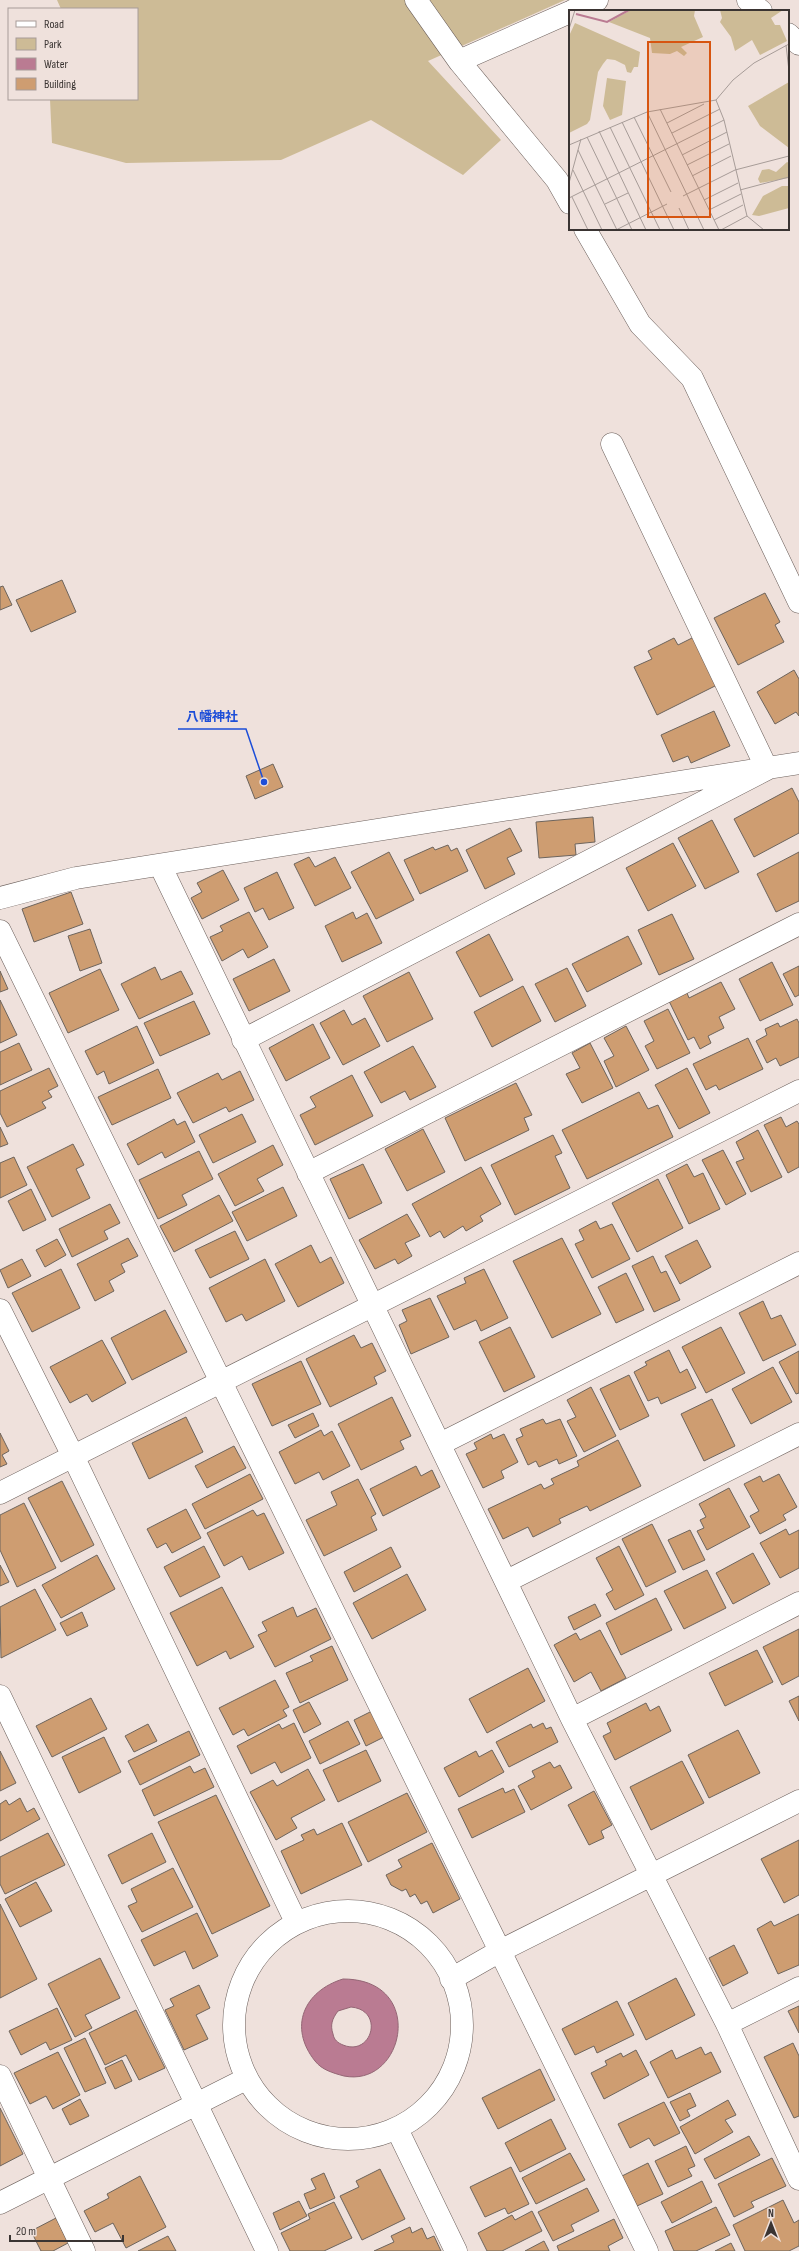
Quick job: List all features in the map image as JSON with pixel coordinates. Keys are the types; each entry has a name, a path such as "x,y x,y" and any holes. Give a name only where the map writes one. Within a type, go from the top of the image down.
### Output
{"street":[{"path":"416,0 459,61 557,180 569,201"},
{"path":"573,10 597,0"},
{"path":"748,0 760,10"},
{"path":"459,61 569,12"},
{"path":"789,35 799,44"},
{"path":"586,230 640,324 692,378 799,602"},
{"path":"612,444 767,769"},
{"path":"0,898 76,878 799,763"},
{"path":"243,1040 767,769"},
{"path":"160,865 243,1040 507,1581 572,1719 650,1876 793,2152 799,2179"},
{"path":"308,1173 799,924"},
{"path":"0,931 646,2251"},
{"path":"0,1493 799,1091"},
{"path":"440,1444 799,1263"},
{"path":"0,1310 73,1456 296,1922"},
{"path":"507,1581 799,1434"},
{"path":"572,1719 799,1603"},
{"path":"0,1696 267,2251"},
{"path":"451,1979 500,1951 799,1802"},
{"path":"330,1912 366,1912 401,1923 430,1944 451,1979 462,2008 461,2045 450,2079 427,2109 397,2129 364,2139 329,2138 295,2127 267,2107 246,2079 234,2045 234,2008 236,2001 245,1973 267,1944 296,1922 330,1912"},
{"path":"728,2024 799,1988"},
{"path":"0,2076 84,2251"},
{"path":"0,2203 246,2079"},
{"path":"397,2129 456,2251"}],"green space":[{"path":"57,0 565,0 428,61 501,140 463,175 371,120 281,160 126,163 52,143 50,100 138,100 138,8 61,8"}],"water":[{"path":"343,1979 370,1984 387,1996 396,2013 398,2032 393,2051 381,2066 365,2075 344,2076 321,2067 315,2061 307,2048 302,2036 304,2012 310,2001 318,1992","holes":["351,2007 362,2010 368,2016 371,2024 371,2032 367,2039 361,2045 353,2047 343,2045 338,2042 334,2038 332,2031 333,2019 338,2011"]}],"building":[{"path":"62,580 76,612 31,632 16,600"},
{"path":"3,586 12,605 0,610 0,587"},
{"path":"765,593 780,622 775,625 784,642 738,665 714,618"},
{"path":"694,637 717,685 657,715 634,667 652,659 648,651 674,638 678,645"},
{"path":"794,670 799,679 799,716 796,712 775,724 757,692"},
{"path":"714,711 730,746 691,763 688,756 673,762 661,735"},
{"path":"273,764 283,787 255,799 246,776"},
{"path":"792,788 799,802 799,833 754,857 734,819"},
{"path":"593,817 595,842 575,844 576,855 539,858 536,822"},
{"path":"712,820 739,872 705,889 678,838"},
{"path":"510,828 522,851 507,858 515,874 485,889 466,850"},
{"path":"673,843 696,886 648,911 626,868"},
{"path":"448,845 451,851 457,848 468,871 420,894 404,860 433,847 435,850"},
{"path":"389,852 414,900 376,919 351,872"},
{"path":"799,852 799,901 776,912 757,874"},
{"path":"309,857 315,867 335,857 351,888 315,906 294,864"},
{"path":"223,870 239,900 202,919 191,898 202,892 197,883"},
{"path":"277,872 294,908 269,920 263,908 255,912 244,888"},
{"path":"71,892 83,924 34,942 22,909"},
{"path":"249,912 268,947 248,958 243,949 222,961 210,937 223,931 220,926"},
{"path":"353,912 356,919 367,913 382,943 342,962 325,926"},
{"path":"672,914 694,959 659,975 638,930"},
{"path":"90,929 102,963 80,971 68,936"},
{"path":"489,934 513,980 480,997 456,952"},
{"path":"628,936 642,964 587,992 572,964"},
{"path":"274,959 290,991 249,1011 233,979"},
{"path":"772,962 793,1005 760,1021 739,979"},
{"path":"799,966 799,995 795,997 783,974"},
{"path":"155,967 161,980 181,971 193,994 139,1019 121,984"},
{"path":"567,968 586,1006 555,1022 535,984"},
{"path":"100,969 119,1010 68,1033 49,993"},
{"path":"0,971 8,989 0,992"},
{"path":"409,972 433,1019 387,1042 363,996"},
{"path":"721,982 735,1009 719,1017 724,1028 708,1036 711,1043 700,1049 694,1037 688,1040 669,1001 687,993 689,998"},
{"path":"523,986 541,1021 492,1047 474,1012"},
{"path":"0,1000 17,1035 0,1043"},
{"path":"194,1001 210,1034 160,1056 144,1023"},
{"path":"668,1009 690,1053 657,1069 645,1046 654,1041 644,1021"},
{"path":"344,1010 352,1025 365,1018 380,1046 343,1065 320,1023"},
{"path":"797,1019 799,1023 799,1057 780,1066 776,1058 767,1063 756,1041 767,1035 765,1029 778,1023 780,1027"},
{"path":"313,1024 330,1058 286,1081 269,1048"},
{"path":"137,1026 154,1063 109,1084 104,1071 97,1075 85,1051"},
{"path":"626,1026 649,1070 616,1087 604,1061 614,1056 604,1038"},
{"path":"748,1038 763,1069 719,1090 716,1085 706,1090 693,1064"},
{"path":"19,1043 32,1070 0,1085 0,1052"},
{"path":"590,1043 613,1088 582,1103 566,1074 580,1068 572,1053"},
{"path":"413,1046 436,1087 410,1100 405,1091 381,1103 364,1072"},
{"path":"49,1068 58,1086 48,1091 52,1097 42,1102 46,1108 7,1127 0,1113 0,1091"},
{"path":"687,1068 710,1113 679,1129 655,1085"},
{"path":"158,1069 171,1098 112,1125 98,1097"},
{"path":"240,1071 254,1100 229,1112 226,1107 193,1123 177,1093 218,1073 222,1080"},
{"path":"352,1075 373,1116 315,1145 300,1115 316,1107 310,1097"},
{"path":"516,1083 532,1115 524,1118 529,1130 465,1161 445,1118"},
{"path":"639,1092 648,1109 658,1105 673,1137 587,1179 562,1130"},
{"path":"242,1114 256,1142 213,1163 199,1135"},
{"path":"781,1117 786,1127 797,1121 799,1124 799,1167 788,1173 764,1125"},
{"path":"174,1119 177,1125 185,1121 195,1142 165,1158 162,1152 138,1165 127,1144"},
{"path":"0,1127 8,1144 0,1147"},
{"path":"423,1129 445,1172 407,1191 385,1149"},
{"path":"758,1130 782,1177 751,1192 736,1162 744,1159 736,1142"},
{"path":"553,1135 562,1153 555,1156 570,1188 515,1215 491,1165"},
{"path":"73,1144 84,1165 76,1169 90,1198 52,1217 27,1167"},
{"path":"273,1145 283,1165 257,1179 264,1191 235,1206 218,1174"},
{"path":"723,1150 746,1194 726,1205 702,1160"},
{"path":"199,1151 213,1179 182,1195 187,1205 158,1219 139,1180"},
{"path":"14,1157 27,1185 0,1198 0,1163"},
{"path":"363,1164 382,1203 349,1219 330,1179"},
{"path":"687,1164 694,1177 703,1173 720,1209 689,1224 666,1175"},
{"path":"481,1167 501,1204 480,1216 483,1221 466,1231 463,1226 444,1238 440,1231 430,1237 412,1204"},
{"path":"658,1179 683,1228 637,1252 612,1203"},
{"path":"283,1187 297,1216 247,1241 232,1212"},
{"path":"31,1189 46,1220 23,1231 8,1201"},
{"path":"219,1195 233,1221 174,1252 160,1226"},
{"path":"110,1204 120,1223 104,1231 108,1239 72,1257 59,1229"},
{"path":"407,1214 420,1236 405,1243 412,1256 398,1264 395,1259 375,1269 359,1240"},
{"path":"596,1221 600,1229 612,1224 630,1259 592,1278 575,1244 584,1240 579,1230"},
{"path":"235,1231 249,1259 210,1278 195,1250"},
{"path":"128,1238 138,1256 121,1264 125,1272 109,1281 114,1291 95,1301 77,1264"},
{"path":"562,1238 601,1314 552,1338 513,1261"},
{"path":"57,1239 66,1255 45,1267 36,1250"},
{"path":"697,1240 711,1267 680,1284 665,1256"},
{"path":"311,1245 320,1263 331,1257 344,1283 298,1307 275,1264"},
{"path":"653,1256 661,1273 666,1271 680,1300 654,1312 632,1266"},
{"path":"22,1259 31,1276 8,1288 0,1270"},
{"path":"265,1259 285,1301 246,1321 242,1314 226,1322 209,1288"},
{"path":"61,1269 80,1308 32,1332 12,1293"},
{"path":"484,1269 508,1318 481,1331 476,1320 454,1330 437,1296 466,1283 464,1278"},
{"path":"626,1273 644,1310 616,1323 598,1287"},
{"path":"430,1298 449,1337 411,1354 399,1325 407,1321 402,1310"},
{"path":"763,1301 771,1319 781,1315 796,1345 763,1361 739,1313"},
{"path":"165,1310 187,1352 132,1380 111,1338"},
{"path":"510,1327 535,1377 504,1392 479,1342"},
{"path":"721,1327 745,1373 706,1393 682,1347"},
{"path":"354,1335 361,1348 372,1343 386,1371 374,1377 377,1384 330,1407 306,1359"},
{"path":"102,1340 126,1383 92,1402 87,1394 70,1403 50,1367"},
{"path":"669,1350 680,1373 687,1369 696,1388 661,1404 658,1397 648,1401 634,1372 647,1365 645,1362"},
{"path":"799,1351 799,1393 796,1394 779,1362"},
{"path":"301,1361 321,1404 272,1426 252,1384"},
{"path":"773,1367 792,1402 751,1424 732,1389"},
{"path":"629,1375 649,1416 620,1430 600,1389"},
{"path":"591,1387 616,1436 584,1452 567,1421 576,1417 567,1400"},
{"path":"392,1397 411,1436 400,1441 404,1449 361,1470 338,1424"},
{"path":"712,1399 735,1446 704,1461 681,1414"},
{"path":"313,1413 319,1426 295,1438 288,1425"},
{"path":"186,1417 203,1452 149,1479 132,1443"},
{"path":"543,1419 546,1424 560,1419 577,1456 559,1464 557,1459 539,1467 536,1461 528,1465 516,1439 523,1436 520,1429"},
{"path":"321,1430 324,1436 332,1431 350,1466 323,1480 319,1472 295,1484 279,1452"},
{"path":"0,1433 9,1451 2,1455 7,1464 0,1467"},
{"path":"491,1434 493,1439 504,1434 518,1462 501,1471 504,1478 483,1488 466,1454 477,1449 474,1443"},
{"path":"618,1440 641,1486 590,1511 587,1506 559,1519 561,1523 533,1537 528,1527 503,1539 488,1509 541,1484 544,1489 554,1484 551,1479 579,1466 577,1461"},
{"path":"234,1446 246,1468 207,1488 195,1466"},
{"path":"416,1466 421,1476 432,1470 440,1487 383,1516 370,1489"},
{"path":"250,1474 263,1499 205,1529 192,1504"},
{"path":"779,1474 797,1507 783,1515 786,1520 760,1534 750,1516 759,1511 744,1484 760,1476 763,1482"},
{"path":"358,1479 376,1514 371,1517 377,1530 324,1556 306,1520 337,1505 331,1492"},
{"path":"62,1481 94,1545 61,1562 28,1498"},
{"path":"729,1488 750,1527 707,1550 697,1531 704,1528 700,1520 706,1517 699,1504"},
{"path":"24,1503 56,1568 17,1587 0,1550 0,1515"},
{"path":"186,1509 201,1538 172,1553 166,1543 157,1548 147,1529"},
{"path":"253,1510 257,1516 264,1513 284,1553 249,1570 242,1556 224,1566 207,1533"},
{"path":"652,1524 676,1572 646,1587 622,1539"},
{"path":"786,1529 789,1535 799,1530 799,1568 780,1578 760,1543"},
{"path":"690,1530 705,1560 683,1570 668,1540"},
{"path":"204,1546 220,1577 180,1597 164,1567"},
{"path":"619,1546 644,1595 615,1610 606,1594 613,1590 596,1558"},
{"path":"391,1547 401,1567 354,1592 344,1572"},
{"path":"753,1553 770,1584 733,1604 716,1573"},
{"path":"97,1555 115,1589 61,1618 42,1585"},
{"path":"0,1565 9,1582 0,1586"},
{"path":"707,1570 726,1608 684,1629 664,1591"},
{"path":"407,1574 426,1610 372,1639 353,1603"},
{"path":"222,1587 254,1647 230,1659 226,1651 197,1666 170,1613"},
{"path":"35,1589 56,1630 1,1658 0,1607"},
{"path":"656,1598 672,1630 621,1655 606,1623"},
{"path":"595,1604 601,1616 574,1630 568,1617"},
{"path":"293,1607 297,1617 316,1608 331,1639 275,1667 258,1635 267,1631 262,1622"},
{"path":"82,1612 88,1626 67,1636 60,1623"},
{"path":"799,1629 799,1676 782,1685 763,1647"},
{"path":"600,1630 626,1678 601,1691 591,1672 574,1682 554,1645 576,1633 580,1640"},
{"path":"332,1646 348,1680 300,1703 286,1673 313,1661 310,1656"},
{"path":"757,1650 773,1682 725,1706 709,1673"},
{"path":"528,1668 545,1701 487,1733 469,1699"},
{"path":"275,1680 289,1707 283,1710 287,1716 248,1736 244,1729 233,1735 219,1708"},
{"path":"799,1696 799,1721 789,1701"},
{"path":"91,1698 107,1729 52,1757 36,1726"},
{"path":"309,1702 321,1724 304,1733 293,1710"},
{"path":"646,1703 650,1711 659,1706 671,1731 615,1760 603,1736 611,1732 607,1723"},
{"path":"372,1711 384,1737 366,1746 354,1720"},
{"path":"348,1721 360,1744 320,1764 309,1741"},
{"path":"294,1723 311,1758 281,1773 275,1762 251,1774 237,1746 279,1724 282,1729"},
{"path":"543,1723 546,1729 551,1727 558,1742 509,1767 496,1742 531,1724 533,1728"},
{"path":"148,1724 157,1741 134,1752 125,1736"},
{"path":"738,1730 760,1773 709,1798 688,1755"},
{"path":"189,1731 200,1755 140,1785 128,1761"},
{"path":"104,1737 121,1772 79,1793 62,1757"},
{"path":"366,1750 381,1781 338,1802 323,1770"},
{"path":"492,1750 504,1772 459,1797 444,1768 476,1751 479,1757"},
{"path":"0,1751 16,1783 0,1791"},
{"path":"682,1761 704,1803 651,1830 630,1787"},
{"path":"550,1762 554,1768 560,1765 572,1788 531,1810 518,1786 535,1777 532,1771"},
{"path":"190,1766 194,1773 205,1768 214,1787 154,1816 142,1790"},
{"path":"308,1769 325,1800 291,1818 297,1828 276,1840 250,1792 273,1780 277,1786"},
{"path":"503,1788 505,1793 514,1789 525,1812 472,1838 458,1809"},
{"path":"594,1791 612,1825 601,1831 604,1838 589,1845 568,1805"},
{"path":"407,1793 427,1832 368,1862 348,1822"},
{"path":"216,1795 270,1906 212,1934 158,1822"},
{"path":"20,1798 27,1812 34,1808 40,1819 0,1841 0,1804 6,1800 9,1805"},
{"path":"342,1823 362,1865 301,1894 281,1851 304,1840 301,1835 314,1829 317,1835"},
{"path":"48,1833 65,1865 5,1894 0,1884 0,1857"},
{"path":"152,1833 166,1862 122,1884 108,1855"},
{"path":"799,1840 799,1895 784,1903 761,1859"},
{"path":"432,1843 460,1899 433,1913 427,1901 421,1904 415,1894 410,1897 406,1889 402,1891 391,1885 386,1875 402,1867 398,1860"},
{"path":"173,1868 193,1907 142,1932 128,1906 137,1902 131,1889"},
{"path":"36,1882 52,1911 20,1927 5,1899"},
{"path":"0,1904 37,1979 0,1998"},
{"path":"197,1913 218,1956 193,1969 185,1951 154,1966 141,1940"},
{"path":"799,1914 799,1965 778,1974 757,1929 771,1921 774,1926"},
{"path":"734,1945 748,1973 723,1986 709,1958"},
{"path":"100,1958 120,1998 85,2015 92,2028 75,2037 48,1984"},
{"path":"676,1978 695,2015 646,2040 628,2003"},
{"path":"199,1985 210,2008 196,2015 208,2039 184,2050 165,2010 174,2006 170,1999"},
{"path":"617,2001 634,2035 597,2053 594,2046 575,2055 562,2029"},
{"path":"799,2006 799,2033 788,2011"},
{"path":"57,2008 72,2040 50,2050 46,2042 21,2055 9,2031"},
{"path":"136,2010 165,2068 139,2080 126,2055 105,2065 89,2033"},
{"path":"85,2038 106,2083 85,2092 64,2048"},
{"path":"793,2043 799,2056 799,2116 794,2118 764,2057"},
{"path":"701,2047 705,2055 711,2052 721,2072 668,2098 650,2062 672,2050 676,2059"},
{"path":"636,2050 649,2075 604,2099 591,2073 607,2065 605,2061 621,2053 623,2057"},
{"path":"58,2052 80,2095 53,2109 46,2096 30,2104 14,2073"},
{"path":"122,2060 132,2081 115,2089 105,2068"},
{"path":"540,2069 555,2100 498,2129 482,2098"},
{"path":"690,2093 696,2106 687,2110 690,2116 680,2121 670,2102"},
{"path":"80,2099 89,2116 70,2125 62,2109"},
{"path":"728,2100 736,2115 725,2120 733,2132 695,2154 680,2127"},
{"path":"664,2102 680,2133 654,2146 649,2138 630,2148 618,2124"},
{"path":"0,2108 23,2154 0,2166"},
{"path":"551,2119 566,2149 520,2172 505,2143"},
{"path":"749,2136 760,2155 715,2179 704,2159"},
{"path":"686,2146 695,2166 688,2169 692,2176 668,2187 655,2161"},
{"path":"570,2153 585,2180 536,2204 522,2178"},
{"path":"772,2158 786,2186 751,2202 754,2207 734,2217 718,2184"},
{"path":"648,2163 663,2194 637,2206 622,2176"},
{"path":"511,2167 529,2204 508,2214 505,2208 485,2217 470,2187"},
{"path":"380,2169 405,2219 362,2240 340,2196 359,2187 356,2181"},
{"path":"324,2173 335,2198 310,2209 304,2194 316,2189 311,2179"},
{"path":"140,2176 166,2227 126,2248 113,2223 95,2232 84,2211 109,2198 107,2194"},
{"path":"702,2181 712,2202 672,2223 661,2202"},
{"path":"587,2188 599,2211 571,2225 574,2231 553,2241 538,2212"},
{"path":"783,2200 794,2223 799,2220 799,2246 789,2251 745,2251 733,2225"},
{"path":"299,2201 307,2216 280,2230 273,2213"},
{"path":"334,2202 352,2238 324,2251 290,2251 281,2233 310,2219 308,2214"},
{"path":"716,2207 730,2235 696,2251 674,2251 665,2231"},
{"path":"532,2211 542,2231 502,2251 487,2251 478,2233 512,2215 515,2220"},
{"path":"56,2218 68,2243 53,2251 41,2251 31,2231"},
{"path":"614,2219 623,2238 608,2246 610,2251 559,2251 557,2246"},
{"path":"410,2227 412,2233 422,2228 427,2239 434,2236 441,2251 374,2251 394,2242 391,2236"},
{"path":"168,2236 176,2251 138,2251"},
{"path":"544,2241 549,2251 525,2251"},
{"path":"731,2243 735,2251 715,2251"}],"place":[{"name":"八幡神社","path":"264,782"}]}
